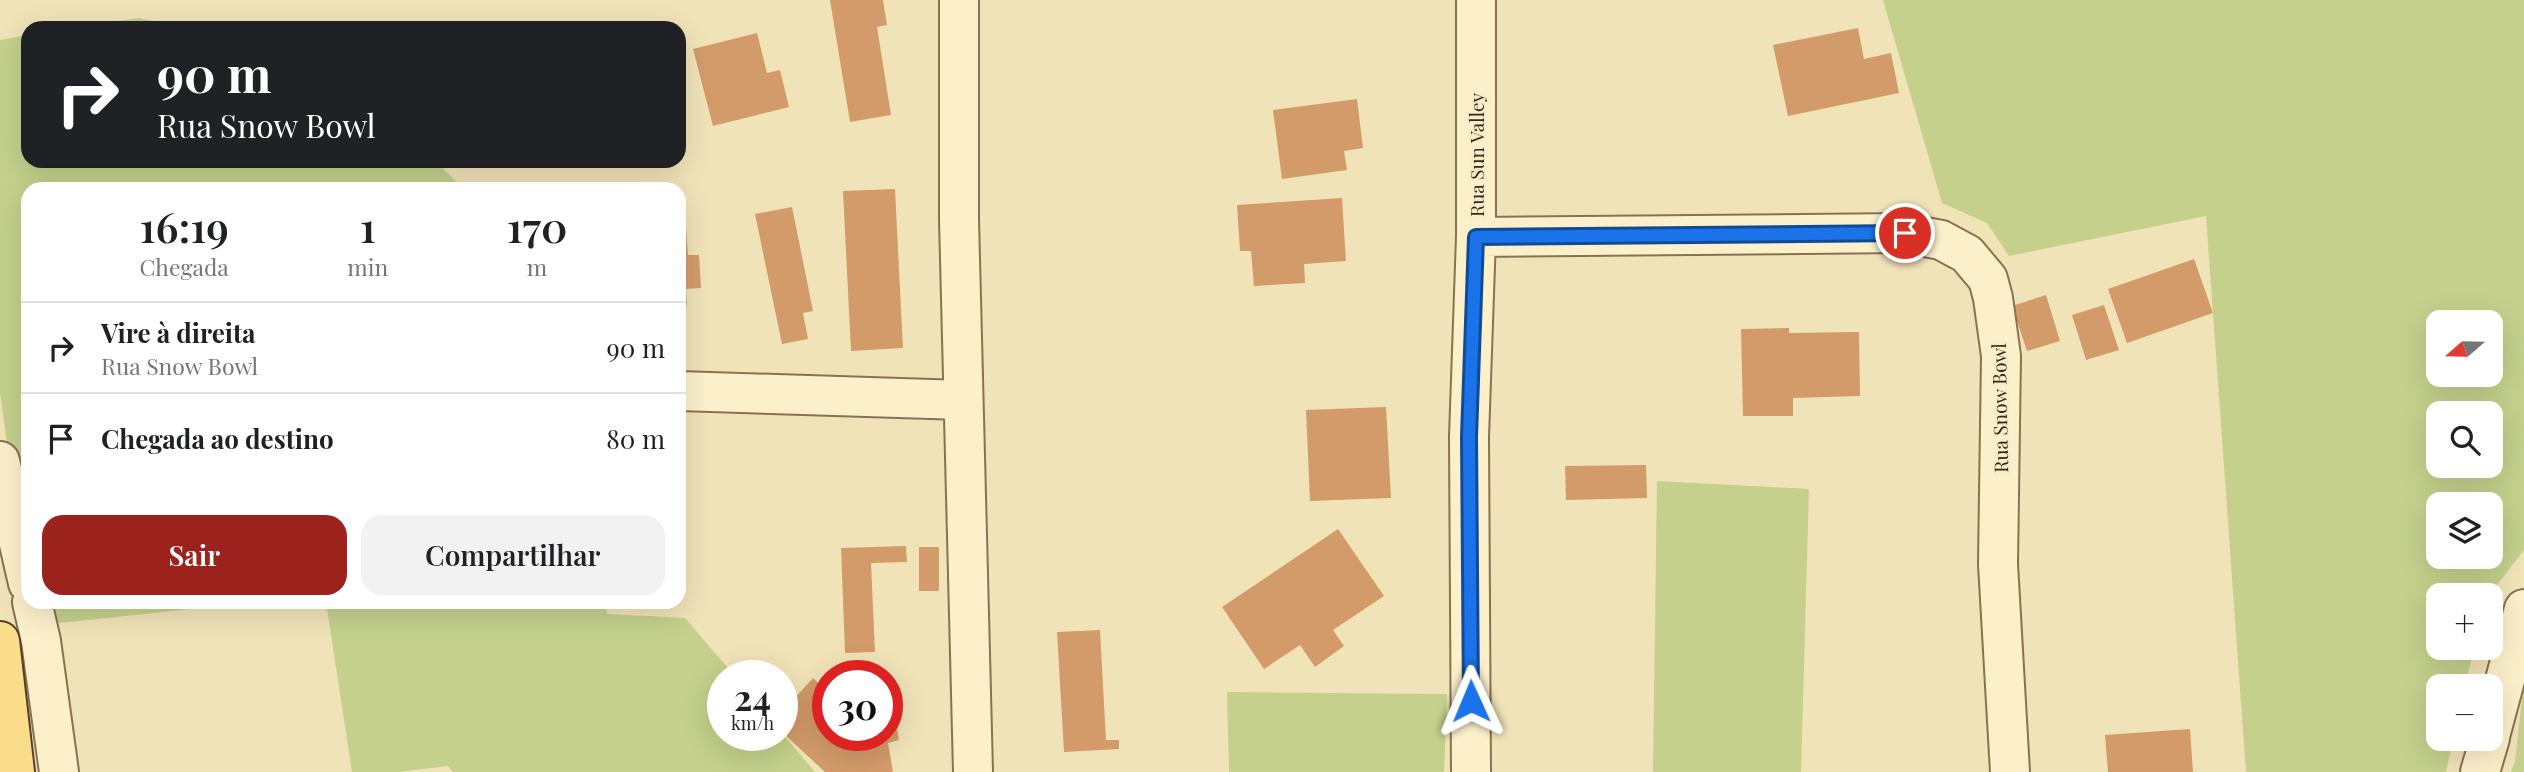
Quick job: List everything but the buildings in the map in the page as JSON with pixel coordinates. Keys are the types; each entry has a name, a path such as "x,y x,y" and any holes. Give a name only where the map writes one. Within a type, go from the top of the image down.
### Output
{"main road":[{"path":"0,641 15,772"}],"street":[{"path":"959,0 959,219 973,772"},
{"name":"Rua Sun Valley","path":"1471,772 1469,437 1476,237 1476,0"},
{"name":"Rua Snow Bowl","path":"1476,237 1905,233 1941,240 1967,254 1988,279 2001,356 1998,564 2010,772"},
{"path":"686,391 963,400"},
{"path":"0,461 21,552"},
{"path":"34,609 41,641 59,772"},
{"path":"2503,688 2524,609"},
{"path":"2480,772 2486,751"}],"green space":[{"path":"1883,0 2524,0 2524,550 2498,583 2426,583 2426,660 2471,660 2468,674 2426,674 2426,751 2450,751 2446,772 2246,772 2206,216 2009,256 1987,223 1942,203"},
{"path":"139,18 153,21 118,21"},
{"path":"21,36 21,168 442,168 457,182 21,182 21,542 0,393 0,40"},
{"path":"1657,481 1809,489 1801,772 1653,772"},
{"path":"30,609 190,609 33,626"},
{"path":"327,609 607,609 607,614 685,618 721,660 707,660 707,751 797,751 815,772 453,772 448,766 399,772 352,772"},
{"path":"2524,681 2524,772 2511,772 2515,761"},
{"path":"1227,692 1447,694 1444,772 1229,772"}],"route":[{"path":"1471,701 1468,590 1469,437 1476,237 1905,233"}]}
